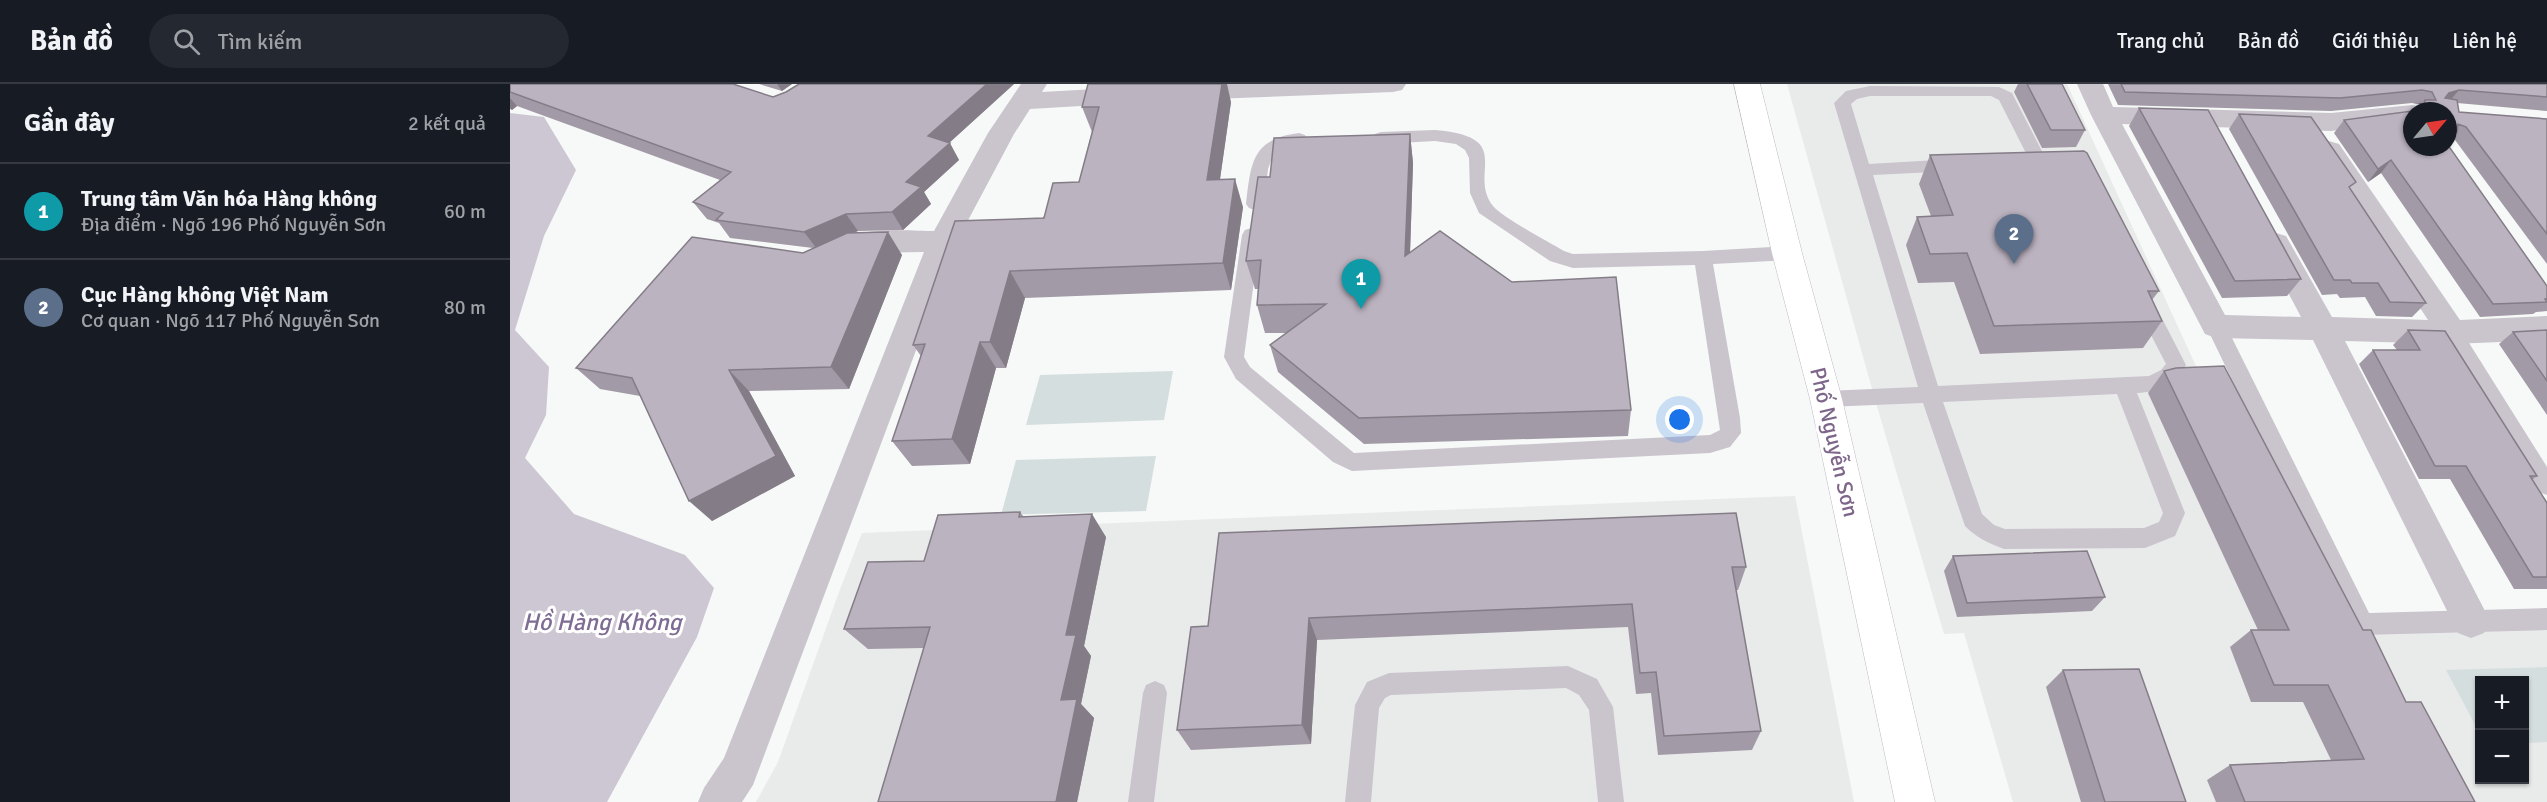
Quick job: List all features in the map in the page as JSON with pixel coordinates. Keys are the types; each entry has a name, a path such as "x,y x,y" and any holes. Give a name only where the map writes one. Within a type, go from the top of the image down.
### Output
{"street":[{"path":"718,802 739,771 943,241 1001,133 1028,92 1158,94 1319,85 1393,84"},
{"name":"Phố Nguyễn Sơn","path":"1747,84 1787,253 1826,399 1915,802"},
{"path":"2090,84 2104,115 2216,326 2452,332 2547,328"},
{"path":"2104,115 2331,122 2403,114"},
{"path":"2207,118 2224,148"},
{"path":"2310,121 2452,332"},
{"path":"2262,218 2323,329 2472,621"},
{"path":"829,257 858,243 943,241"}],"lane":[{"path":"2038,161 2006,98 1994,91 1870,91 1852,95 1842,103 1930,393 1973,519 1986,532 2004,539 2145,538 2166,529 2174,513 2124,386"},
{"path":"1359,138 1455,136 1469,142 1477,155 1480,204 1489,213 1565,259 1574,261 1703,258 1787,253"},
{"path":"1323,139 1287,139 1271,146 1261,158 1234,357 1243,374 1340,456 1352,462 1710,444 1723,441 1731,433 1730,418 1703,258"},
{"path":"2015,162 2038,161 2062,164"},
{"path":"1862,170 1968,165"},
{"path":"1826,399 2151,384 2168,376 2176,365 2139,292"},
{"path":"2216,326 2362,624 2547,619"},
{"path":"2452,332 2547,486"},
{"path":"1358,802 1367,705 1376,690 1389,684 1568,677 1588,687 1601,707 1611,802"},
{"path":"1141,802 1155,693"}],"shaded area":[{"path":"1787,84 2067,84 2206,388 2332,635 2547,629 2547,802 2013,802 1964,633 1944,634 1874,396"},
{"path":"1173,371 1164,420 1026,425 1040,375"},
{"path":"1156,456 1146,511 1001,515 1016,460"},
{"path":"1795,496 1854,802 756,802 778,762 862,533"},
{"path":"2547,667 2547,742 2529,743 2529,676 2475,676 2475,724 2446,670"}],"water":[{"name":"Hồ Hàng Không","path":"510,113 544,117 576,170 544,236 515,330 549,367 546,415 525,458 574,514 685,555 714,588 697,637 607,802 510,802"}],"building":[{"path":"510,84 733,84 773,97 799,84 987,84 928,136 950,143 906,182 921,187 892,212 846,214 804,232 716,220 723,213 693,202 731,172 510,92"},
{"path":"1088,84 1222,84 1207,180 1235,179 1223,263 1010,271 990,342 980,342 952,439 892,441 925,344 913,345 955,221 1044,218 1053,183 1079,182 1099,107 1082,107"},
{"path":"2027,84 2062,84 2085,130 2051,130"},
{"path":"2121,84 2547,84 2547,97 2459,90 2449,93 2445,98 2457,100 2459,112 2547,119 2547,234 2466,127 2458,124 2457,132 2457,102 2425,102 2425,100 2436,100 2432,92 2422,90 2340,98 2125,92"},
{"path":"2139,108 2208,110 2301,279 2235,281"},
{"path":"2403,112 2403,156 2456,156 2547,286 2547,299 2545,299 2547,302 2493,304 2391,160 2378,169 2344,120"},
{"path":"2239,114 2311,117 2356,182 2349,187 2426,303 2390,302 2378,283 2334,280"},
{"path":"1410,134 1405,256 1440,231 1512,282 1616,277 1631,410 1359,418 1270,345 1326,304 1257,305 1261,260 1246,261 1258,177 1270,177 1274,138"},
{"path":"2084,151 2159,291 2148,291 2162,321 1994,326 1967,253 1930,254 1917,217 1953,215 1930,155"},
{"path":"888,232 831,367 729,370 776,456 689,501 632,378 576,368 692,237 803,253 847,233"},
{"path":"2408,330 2445,331 2537,476 2530,476 2547,503 2547,577 2533,577 2466,466 2435,466 2373,350 2420,350"},
{"path":"2547,330 2547,381 2513,332"},
{"path":"2224,366 2363,630 2371,630 2406,702 2421,702 2475,802 2245,802 2230,765 2364,759 2328,685 2274,685 2251,630 2289,630 2164,371 2176,368"},
{"path":"1020,512 1019,517 1092,514 1066,635 1076,635 1061,700 1077,699 1056,802 878,802 930,627 844,629 868,562 924,561 938,515"},
{"path":"1736,513 1746,567 1732,567 1761,731 1664,736 1656,672 1640,673 1632,604 1309,618 1302,725 1177,730 1191,627 1208,626 1219,533"},
{"path":"2087,551 2105,597 1967,603 1953,556"},
{"path":"2139,669 2186,802 2105,802 2063,670"}],"place":[{"name":"Cục Hàng không Việt Nam","path":"2014,264"},
{"name":"Trung tâm Văn hóa Hàng không","path":"1361,309"}]}
